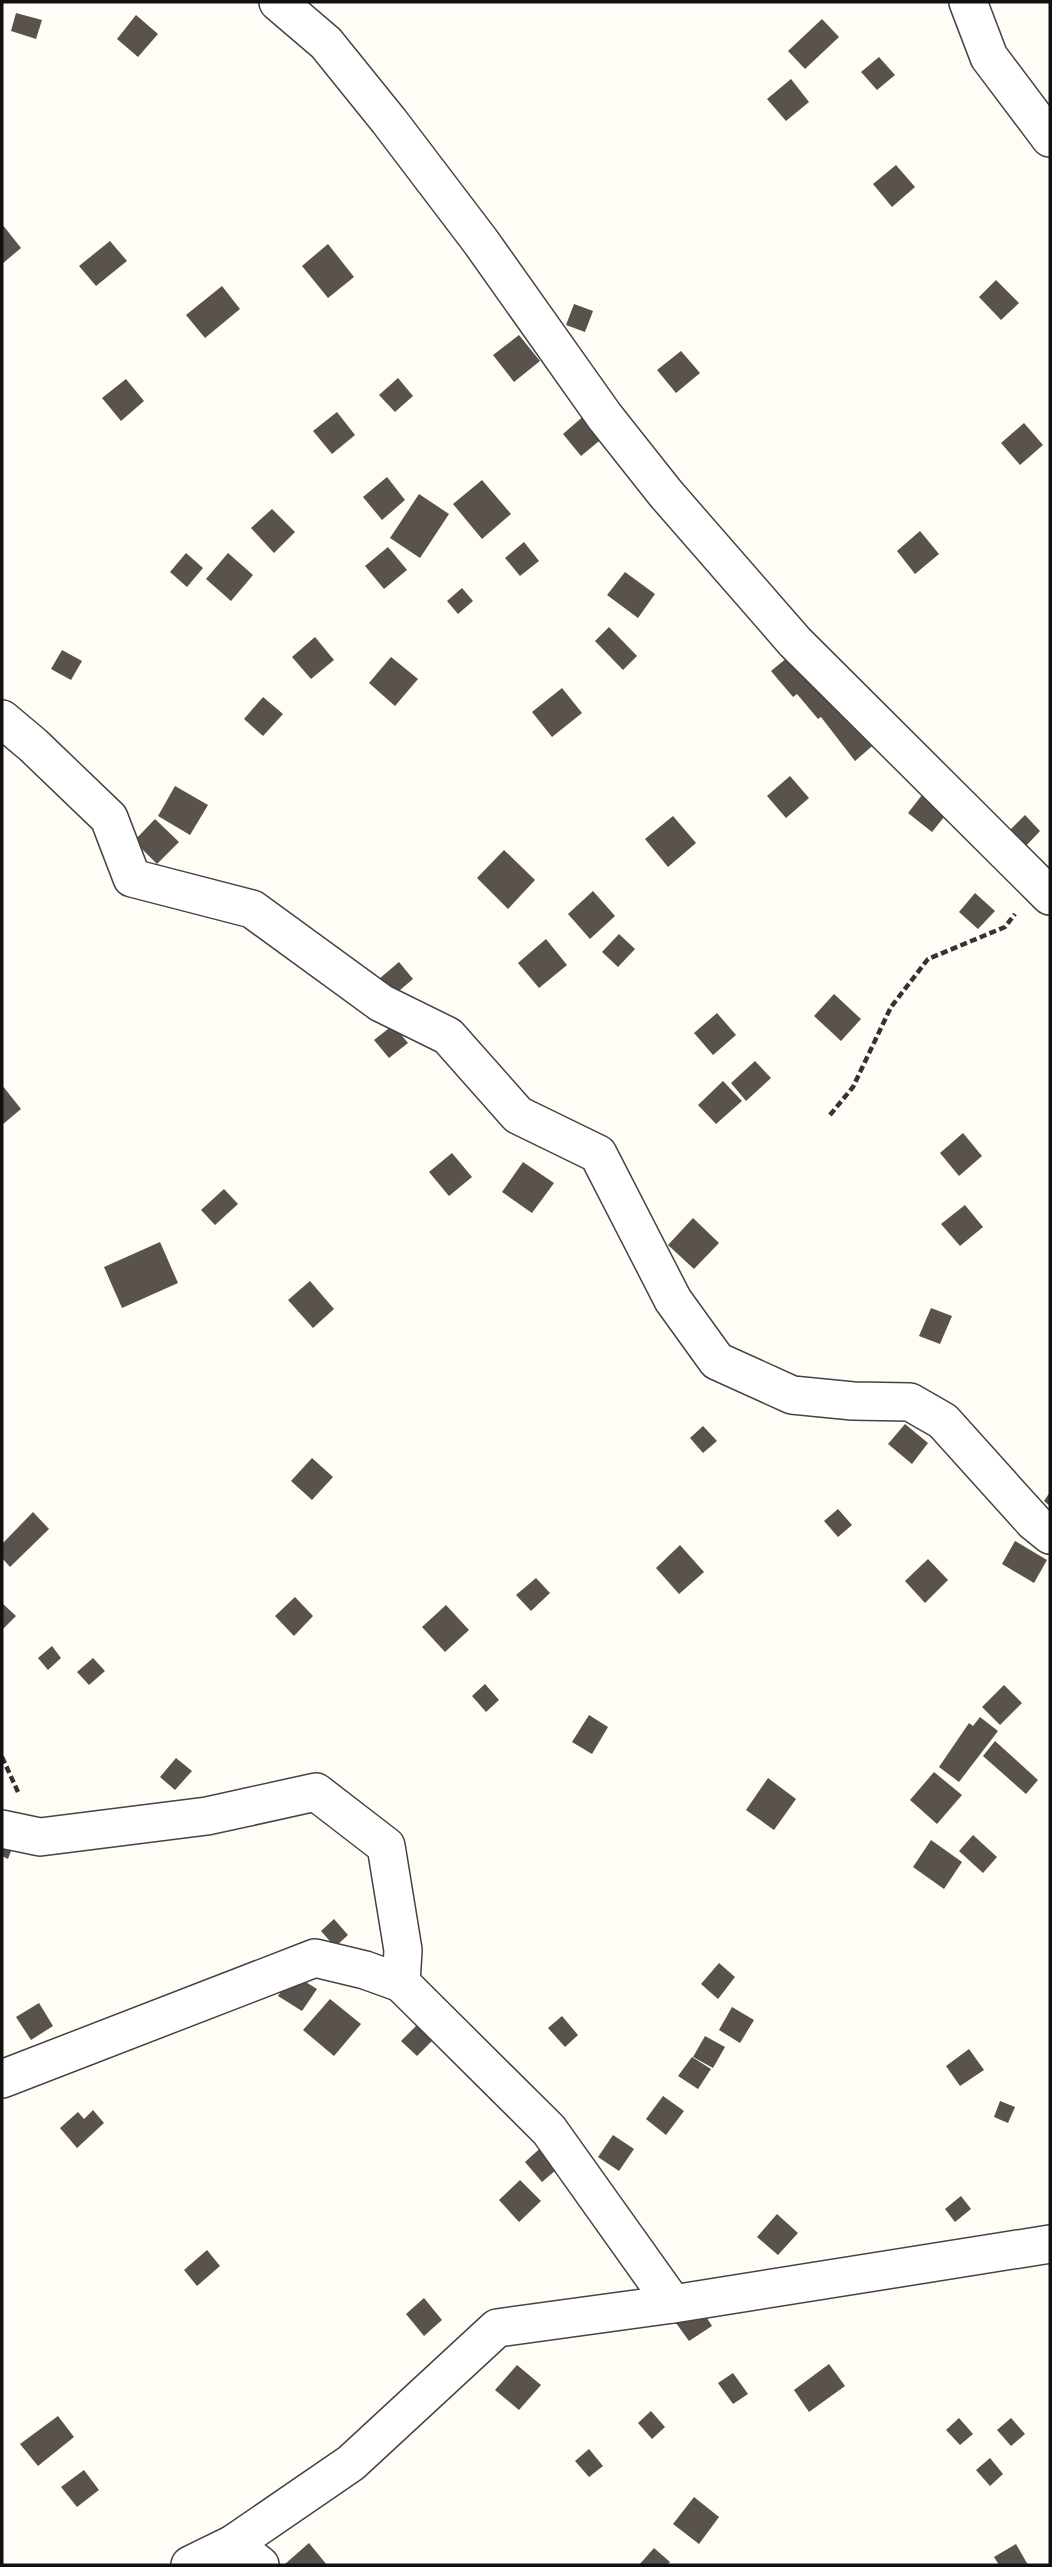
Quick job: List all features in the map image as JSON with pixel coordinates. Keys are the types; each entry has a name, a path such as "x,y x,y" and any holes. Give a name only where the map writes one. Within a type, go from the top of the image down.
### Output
{"street":[{"path":"278,2 326,43 389,121 666,494 794,642 1044,891"},
{"path":"968,2 989,57 1050,138"},
{"path":"2,719 109,818 132,878 252,909 381,1003 448,1035 518,1115 597,1154 673,1300 717,1361 792,1395 853,1401 910,1402 943,1422 1034,1522 1050,1535"},
{"path":"2,1829 40,1837 207,1816 316,1792 386,1846 403,1950 401,1983"},
{"path":"2,2079 315,1958 365,1970 401,1983 549,2130 673,2304"},
{"path":"190,2565 246,2554 351,2463 498,2328 673,2304 1050,2244"}],"path":[{"path":"830,1115 853,1087 891,1007 928,959 1005,927 1044,891"}],"building":[{"path":"16,13 42,20 36,39 11,31"},
{"path":"136,15 158,34 138,57 117,39"},
{"path":"822,19 839,37 805,69 788,51"},
{"path":"879,57 895,75 877,90 861,72"},
{"path":"791,79 809,102 786,121 767,99"},
{"path":"896,165 915,187 892,207 873,184"},
{"path":"2,224 21,248 2,264"},
{"path":"110,241 127,261 96,286 79,266"},
{"path":"328,244 354,277 328,298 302,266"},
{"path":"996,280 1019,303 1001,320 979,297"},
{"path":"222,286 240,309 205,338 186,315"},
{"path":"574,304 593,311 585,332 566,325"},
{"path":"519,335 540,361 514,382 493,355"},
{"path":"681,351 700,373 676,393 657,370"},
{"path":"398,378 413,396 395,412 379,395"},
{"path":"126,379 144,401 121,421 102,398"},
{"path":"337,412 355,435 332,454 313,431"},
{"path":"586,414 604,437 581,456 563,434"},
{"path":"1024,423 1043,445 1020,465 1001,443"},
{"path":"387,477 405,500 382,520 363,497"},
{"path":"482,480 511,514 482,539 453,504"},
{"path":"419,494 449,514 420,558 390,538"},
{"path":"272,509 295,532 274,553 251,528"},
{"path":"920,531 939,554 915,574 897,551"},
{"path":"524,542 539,561 520,576 505,558"},
{"path":"388,547 407,570 384,589 365,566"},
{"path":"186,553 203,568 187,587 170,572"},
{"path":"228,553 253,575 231,601 206,579"},
{"path":"625,572 655,594 638,618 607,595"},
{"path":"462,588 473,601 458,614 447,601"},
{"path":"609,627 637,656 623,670 595,641"},
{"path":"315,637 334,660 311,679 292,657"},
{"path":"62,650 82,661 71,680 51,669"},
{"path":"391,657 418,679 395,706 369,683"},
{"path":"788,657 810,684 818,677 878,741 855,761 821,717 818,719 797,694 793,697 771,671"},
{"path":"562,688 582,713 552,737 532,712"},
{"path":"263,697 283,714 263,736 244,719"},
{"path":"790,776 809,798 786,818 767,796"},
{"path":"175,786 208,805 190,835 158,816"},
{"path":"929,786 953,806 932,832 908,813"},
{"path":"1025,815 1040,831 1024,848 1008,832"},
{"path":"673,816 696,843 668,867 645,839"},
{"path":"155,819 179,842 157,864 134,841"},
{"path":"504,850 535,880 508,909 477,878"},
{"path":"593,891 615,916 590,939 568,914"},
{"path":"975,893 995,911 978,929 959,912"},
{"path":"619,934 635,949 618,967 602,952"},
{"path":"546,939 567,965 539,988 518,963"},
{"path":"399,962 413,979 393,996 379,979"},
{"path":"834,994 861,1019 841,1041 814,1016"},
{"path":"717,1013 736,1035 713,1055 694,1033"},
{"path":"393,1025 408,1043 389,1058 374,1040"},
{"path":"755,1061 771,1078 746,1101 731,1083"},
{"path":"723,1081 742,1101 716,1124 698,1105"},
{"path":"2,1085 21,1109 2,1125"},
{"path":"963,1133 982,1156 959,1176 940,1153"},
{"path":"452,1153 472,1177 449,1196 429,1172"},
{"path":"523,1162 554,1183 532,1213 502,1192"},
{"path":"224,1189 238,1204 215,1225 201,1210"},
{"path":"965,1205 983,1227 960,1246 941,1224"},
{"path":"693,1218 719,1243 694,1269 668,1245"},
{"path":"160,1242 178,1283 122,1308 104,1267"},
{"path":"310,1281 334,1309 313,1328 288,1300"},
{"path":"931,1308 952,1316 940,1344 919,1336"},
{"path":"905,1424 928,1443 912,1464 888,1444"},
{"path":"703,1426 717,1441 703,1453 690,1438"},
{"path":"312,1458 333,1477 312,1500 291,1481"},
{"path":"1050,1492 1050,1506 1044,1501"},
{"path":"838,1509 852,1525 838,1537 824,1521"},
{"path":"33,1512 49,1529 10,1567 2,1558 2,1544"},
{"path":"1015,1541 1047,1560 1034,1583 1002,1564"},
{"path":"680,1545 704,1572 679,1594 656,1568"},
{"path":"928,1559 948,1580 925,1603 905,1581"},
{"path":"536,1578 550,1593 531,1611 516,1595"},
{"path":"295,1597 313,1616 294,1636 275,1616"},
{"path":"2,1603 16,1616 2,1630"},
{"path":"446,1605 469,1630 445,1652 422,1627"},
{"path":"52,1646 61,1658 48,1670 38,1658"},
{"path":"93,1658 105,1671 89,1685 77,1672"},
{"path":"485,1684 499,1700 486,1712 472,1696"},
{"path":"1004,1685 1022,1703 1000,1725 982,1707"},
{"path":"589,1715 608,1727 592,1754 572,1742"},
{"path":"980,1717 998,1731 959,1782 939,1767 969,1723 973,1726"},
{"path":"995,1741 1038,1780 1026,1794 983,1756"},
{"path":"176,1758 192,1771 175,1790 160,1777"},
{"path":"934,1772 962,1795 937,1824 910,1800"},
{"path":"768,1778 796,1799 774,1830 746,1810"},
{"path":"2,1833 16,1838 8,1859 2,1856"},
{"path":"973,1835 997,1857 983,1873 959,1851"},
{"path":"931,1840 962,1862 944,1889 913,1867"},
{"path":"334,1919 348,1935 335,1947 321,1931"},
{"path":"719,1963 735,1977 718,1999 701,1984"},
{"path":"293,1974 317,1989 302,2011 278,1996"},
{"path":"330,1999 361,2024 334,2056 303,2030"},
{"path":"39,2003 53,2026 31,2040 16,2017"},
{"path":"732,2007 754,2020 740,2043 719,2030"},
{"path":"562,2016 578,2035 565,2047 548,2028"},
{"path":"420,2022 435,2038 417,2056 401,2041"},
{"path":"705,2036 725,2047 713,2068 693,2057"},
{"path":"969,2049 984,2070 960,2086 946,2066"},
{"path":"692,2057 711,2069 698,2089 678,2076"},
{"path":"663,2096 684,2111 666,2135 646,2119"},
{"path":"1000,2101 1015,2107 1008,2123 994,2117"},
{"path":"93,2110 104,2123 77,2148 60,2128 78,2112 84,2119"},
{"path":"613,2135 634,2149 619,2171 598,2157"},
{"path":"546,2143 564,2163 542,2182 525,2162"},
{"path":"520,2180 541,2201 519,2222 499,2200"},
{"path":"961,2196 971,2209 955,2222 945,2209"},
{"path":"777,2214 798,2233 778,2255 757,2237"},
{"path":"207,2250 220,2266 197,2286 184,2270"},
{"path":"424,2298 442,2320 424,2336 406,2314"},
{"path":"700,2307 712,2326 689,2341 676,2323"},
{"path":"829,2364 845,2386 809,2412 794,2390"},
{"path":"517,2365 541,2385 519,2410 495,2390"},
{"path":"733,2373 748,2394 733,2404 718,2383"},
{"path":"651,2411 665,2427 652,2439 638,2423"},
{"path":"58,2416 74,2437 38,2466 20,2444"},
{"path":"959,2418 973,2434 960,2445 946,2430"},
{"path":"1011,2418 1025,2434 1011,2446 997,2430"},
{"path":"589,2449 603,2466 589,2477 575,2461"},
{"path":"990,2458 1003,2474 990,2486 976,2470"},
{"path":"84,2470 99,2490 77,2507 61,2487"},
{"path":"694,2497 719,2517 699,2544 673,2524"},
{"path":"309,2543 327,2565 285,2564"},
{"path":"1016,2544 1028,2565 999,2565 994,2557"},
{"path":"654,2548 670,2562 667,2565 639,2565"}]}
